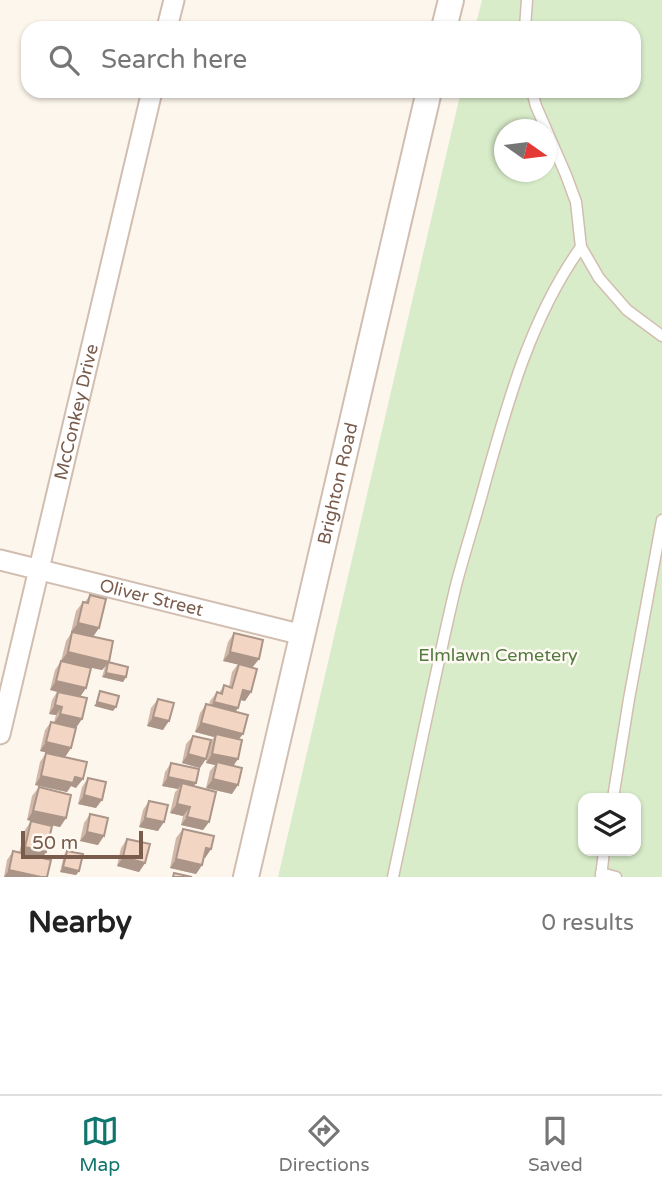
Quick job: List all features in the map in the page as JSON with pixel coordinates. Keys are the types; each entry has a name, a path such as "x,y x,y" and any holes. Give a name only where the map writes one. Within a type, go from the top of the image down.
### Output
{"street":[{"path":"169,21 174,0"},
{"path":"446,21 451,0"},
{"name":"McConkey Drive","path":"0,734 150,98"},
{"name":"Brighton Road","path":"246,877 427,98"},
{"name":"Oliver Street","path":"0,560 303,635"}],"lane":[{"path":"526,21 527,0"},
{"path":"534,98 576,202 581,247 599,278 627,310 662,336"},
{"path":"393,877 457,584 496,446 522,362 541,315 564,271 581,247"},
{"path":"614,793 662,520"},
{"path":"603,856 601,875 616,877"}],"green space":[{"name":"Elmlawn Cemetery","path":"482,0 662,0 662,877 278,877 459,98 641,98 641,21 477,21"}],"building":[{"path":"90,595 106,599 99,628 78,623 83,602 88,603"},
{"path":"72,632 113,641 109,662 68,652"},
{"path":"234,633 263,640 259,659 230,652"},
{"path":"61,661 91,668 86,688 56,681"},
{"path":"108,662 128,667 126,677 106,673"},
{"path":"239,664 257,669 251,692 243,690 238,708 214,702 217,692 222,694 224,685 232,688"},
{"path":"100,691 119,696 116,707 97,702"},
{"path":"58,692 87,698 82,719 60,714 62,707 55,705"},
{"path":"158,699 174,703 169,721 153,717"},
{"path":"206,704 248,715 243,734 201,723"},
{"path":"51,722 76,728 71,748 46,742"},
{"path":"216,734 242,740 238,759 212,754"},
{"path":"193,736 211,740 206,759 188,754"},
{"path":"46,753 87,762 83,779 75,777 73,783 41,776"},
{"path":"217,762 242,768 238,785 213,779"},
{"path":"171,763 199,769 196,783 168,777"},
{"path":"88,778 106,782 102,800 84,795"},
{"path":"182,783 216,792 209,822 187,817 190,807 177,804"},
{"path":"39,787 71,795 66,818 33,811"},
{"path":"149,801 168,805 164,822 145,818"},
{"path":"90,814 108,818 104,836 87,832"},
{"path":"31,821 52,826 46,852 25,847"},
{"path":"183,829 214,836 211,849 206,848 202,865 176,859"},
{"path":"127,839 150,844 145,863 123,857"},
{"path":"13,851 51,860 47,877 9,870"},
{"path":"67,851 83,854 79,871 63,867"},
{"path":"174,873 192,877 173,877"}]}
